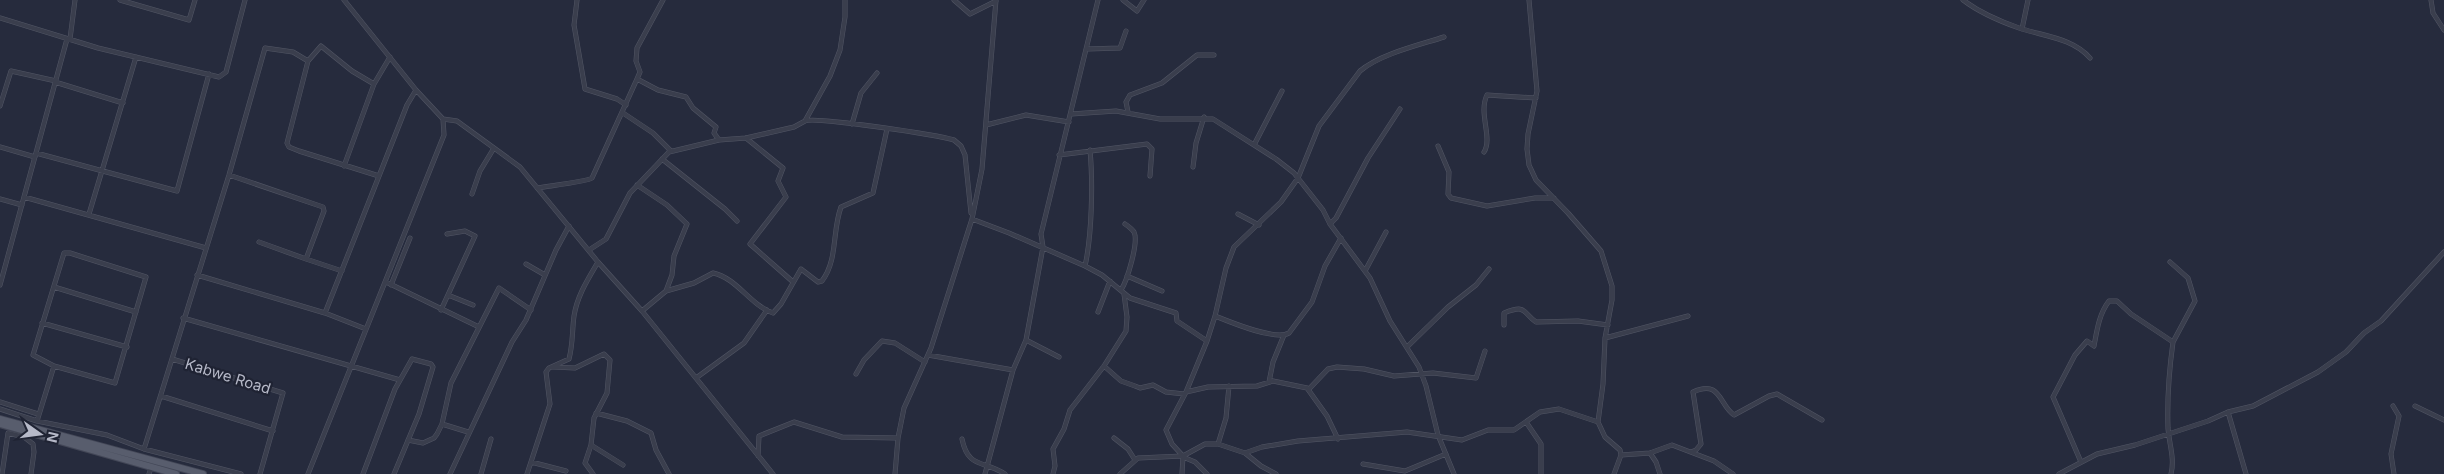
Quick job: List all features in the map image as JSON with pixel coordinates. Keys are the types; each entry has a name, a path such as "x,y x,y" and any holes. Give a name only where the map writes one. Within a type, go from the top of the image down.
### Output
{"main road":[{"path":"0,419 203,474"},
{"path":"0,424 150,471 176,474"}],"street":[{"path":"0,285 69,39 74,0"},
{"path":"120,0 130,1 189,20 195,0"},
{"path":"0,18 69,39 219,77 226,72 245,0"},
{"path":"344,0 416,90 443,119 457,121 520,167 598,262 642,311 773,474"},
{"path":"576,0 574,25 585,89 616,99 626,105"},
{"path":"537,188 571,181 585,181 592,178 640,72 636,61 637,48 663,0"},
{"path":"805,121 830,76 840,50 845,17 845,0"},
{"path":"954,0 970,14 996,1"},
{"path":"985,474 1013,370 1026,340 1043,248 1041,234 1059,155 1072,114 1098,0"},
{"path":"1123,0 1137,11 1144,0"},
{"path":"1529,0 1536,98 1528,134 1527,150 1529,165 1536,180 1594,242 1605,259 1612,286 1612,300 1605,338 1603,384 1598,422 1600,429 1616,446 1621,455 1614,474"},
{"path":"1963,0 1986,14 2022,29 2078,46 2090,58"},
{"path":"2022,29 2028,0"},
{"path":"2431,0 2433,12 2444,30"},
{"path":"895,474 898,438 904,408 928,355 972,218 982,169 996,1"},
{"path":"1087,49 1106,50 1122,47 1126,32"},
{"path":"1207,474 1195,462 1183,456 1172,444 1166,430 1185,393 1207,340 1215,316 1226,268 1234,247 1281,202 1298,178 1319,126 1366,66 1410,48 1444,37"},
{"path":"374,84 352,71 321,46 308,61 287,145 344,166 379,176"},
{"path":"144,449 229,175 265,48 293,52 308,61"},
{"path":"1128,112 1126,102 1130,95 1162,82 1197,55 1214,55"},
{"path":"89,214 136,57"},
{"path":"344,166 374,84 390,58"},
{"path":"0,106 11,71 56,82 123,103"},
{"path":"852,124 860,93 877,73"},
{"path":"0,147 102,170 177,191 209,74"},
{"path":"637,79 658,90 686,97 693,108 716,127 714,133 719,140"},
{"path":"325,312 407,105 416,90"},
{"path":"1254,145 1282,91"},
{"path":"1484,152 1488,144 1484,126 1487,95 1536,98"},
{"path":"1330,224 1336,218 1368,158 1400,109"},
{"path":"1072,114 1128,112 1160,118 1204,117 1219,122 1276,159 1298,178 1323,210 1330,224 1370,278 1390,321 1422,374 1438,435 1454,474"},
{"path":"623,113 653,133 671,151"},
{"path":"986,124 1026,115 1069,122"},
{"path":"1193,167 1196,143 1204,117"},
{"path":"589,250 606,239 624,202 637,185 671,151 719,140 746,138 794,127 810,118 866,124 954,140 961,146 965,155 972,218"},
{"path":"308,474 349,367 386,282 444,134 443,119"},
{"path":"642,311 666,291 694,283 715,273 735,284 767,310 776,311 792,281 801,269 820,282 827,275 840,208 872,194 887,129"},
{"path":"746,138 782,168 778,181 786,197 750,244 792,281"},
{"path":"1059,155 1150,144 1152,149 1150,176"},
{"path":"1438,146 1447,167 1448,194 1451,198 1487,206 1535,198 1554,198"},
{"path":"472,194 480,171 494,148"},
{"path":"1085,266 1088,250 1092,173 1090,150"},
{"path":"662,159 725,209 737,221"},
{"path":"229,175 324,209 306,259"},
{"path":"637,185 667,205 687,224 674,256 672,275 666,291"},
{"path":"24,197 206,248"},
{"path":"0,199 22,205"},
{"path":"1238,214 1259,225"},
{"path":"972,218 1085,266 1110,281 1122,292 1176,312 1177,321 1207,340"},
{"path":"1053,474 1055,466 1052,449 1064,429 1070,410 1104,366 1126,331 1127,317 1122,292 1135,239 1133,232 1125,224"},
{"path":"450,474 468,432 512,342 531,310 564,233 569,226"},
{"path":"441,310 476,236 465,231 447,234"},
{"path":"1364,271 1386,232"},
{"path":"391,285 410,238"},
{"path":"1269,382 1272,362 1284,335 1291,331 1312,302 1325,266 1341,238"},
{"path":"259,242 342,271"},
{"path":"399,248 406,250"},
{"path":"2059,474 2097,454 2169,433 2228,412 2253,406 2332,363 2364,332 2381,321 2444,252"},
{"path":"70,253 146,276 147,279 116,382 113,383 54,366 33,356 54,287 62,254 70,253"},
{"path":"527,474 550,404 546,372 569,359 573,344 576,308 586,281 598,262"},
{"path":"2170,262 2188,278 2195,301 2173,342 2167,382 2169,433 2173,456 2172,474"},
{"path":"526,264 545,275"},
{"path":"1407,347 1448,307 1476,285 1489,269"},
{"path":"198,275 325,312 366,329"},
{"path":"1127,276 1162,291"},
{"path":"1098,312 1110,281"},
{"path":"386,282 479,327"},
{"path":"54,287 136,312"},
{"path":"408,440 419,443 428,442 434,438 442,424 451,383 500,288 510,297 531,310"},
{"path":"448,295 473,305"},
{"path":"2081,462 2053,397 2074,355 2087,340 2094,346 2104,307 2109,301 2117,301 2131,314 2173,342"},
{"path":"1504,325 1504,313 1516,309 1527,312 1536,322 1578,321 1608,326"},
{"path":"696,378 744,343 767,310"},
{"path":"1215,316 1246,328 1284,335"},
{"path":"1605,338 1688,316"},
{"path":"184,318 349,367 400,380"},
{"path":"42,323 127,346"},
{"path":"1026,340 1059,356"},
{"path":"856,374 864,360 882,341 895,343 924,362"},
{"path":"1309,389 1328,369 1337,367 1364,369 1394,376 1422,374 1476,378 1485,351"},
{"path":"553,367 575,368 598,356 608,355 608,386 596,413 590,436 591,445 585,463 593,474"},
{"path":"928,355 1013,370"},
{"name":"Kabwe Road","path":"172,359 283,393 273,431"},
{"path":"363,474 400,380 412,359 433,366 408,440 394,474"},
{"path":"37,421 54,366"},
{"path":"1104,366 1121,381 1140,388 1153,385 1166,392 1185,393 1208,387 1257,386 1276,381 1309,389 1327,416 1338,439"},
{"path":"1218,444 1226,418 1229,386"},
{"path":"1690,452 1696,450 1701,444 1694,392 1697,390 1709,389 1717,392 1734,415 1769,396 1777,394 1822,420"},
{"path":"161,396 273,431 260,474"},
{"path":"0,402 38,414"},
{"path":"2393,406 2399,416 2391,454 2394,474"},
{"path":"2415,406 2444,420"},
{"path":"1246,453 1262,447 1298,440 1338,439 1407,432 1462,440 1488,430 1514,430 1540,412 1559,408 1598,422"},
{"path":"0,409 37,421 107,435 144,449 241,474"},
{"path":"2228,412 2246,474"},
{"path":"596,413 627,421 651,433 656,450 669,474"},
{"path":"758,456 760,436 794,422 842,437 898,438"},
{"path":"1526,422 1541,444 1541,474"},
{"path":"442,424 468,432"},
{"path":"2,474 8,433 24,437 33,444 34,452 31,474"},
{"path":"1114,438 1128,449 1135,460"},
{"path":"481,474 491,439"},
{"path":"962,439 964,450 972,460 1005,474"},
{"path":"1120,474 1141,457 1183,456 1200,446 1218,444 1246,453 1260,466 1276,474"},
{"path":"1621,455 1650,453 1669,444 1714,460 1733,474"},
{"path":"591,445 623,465"},
{"path":"1650,453 1656,462 1660,474"},
{"path":"1363,464 1405,471 1446,454"},
{"path":"1182,474 1183,456"},
{"path":"531,462 566,471"}]}
